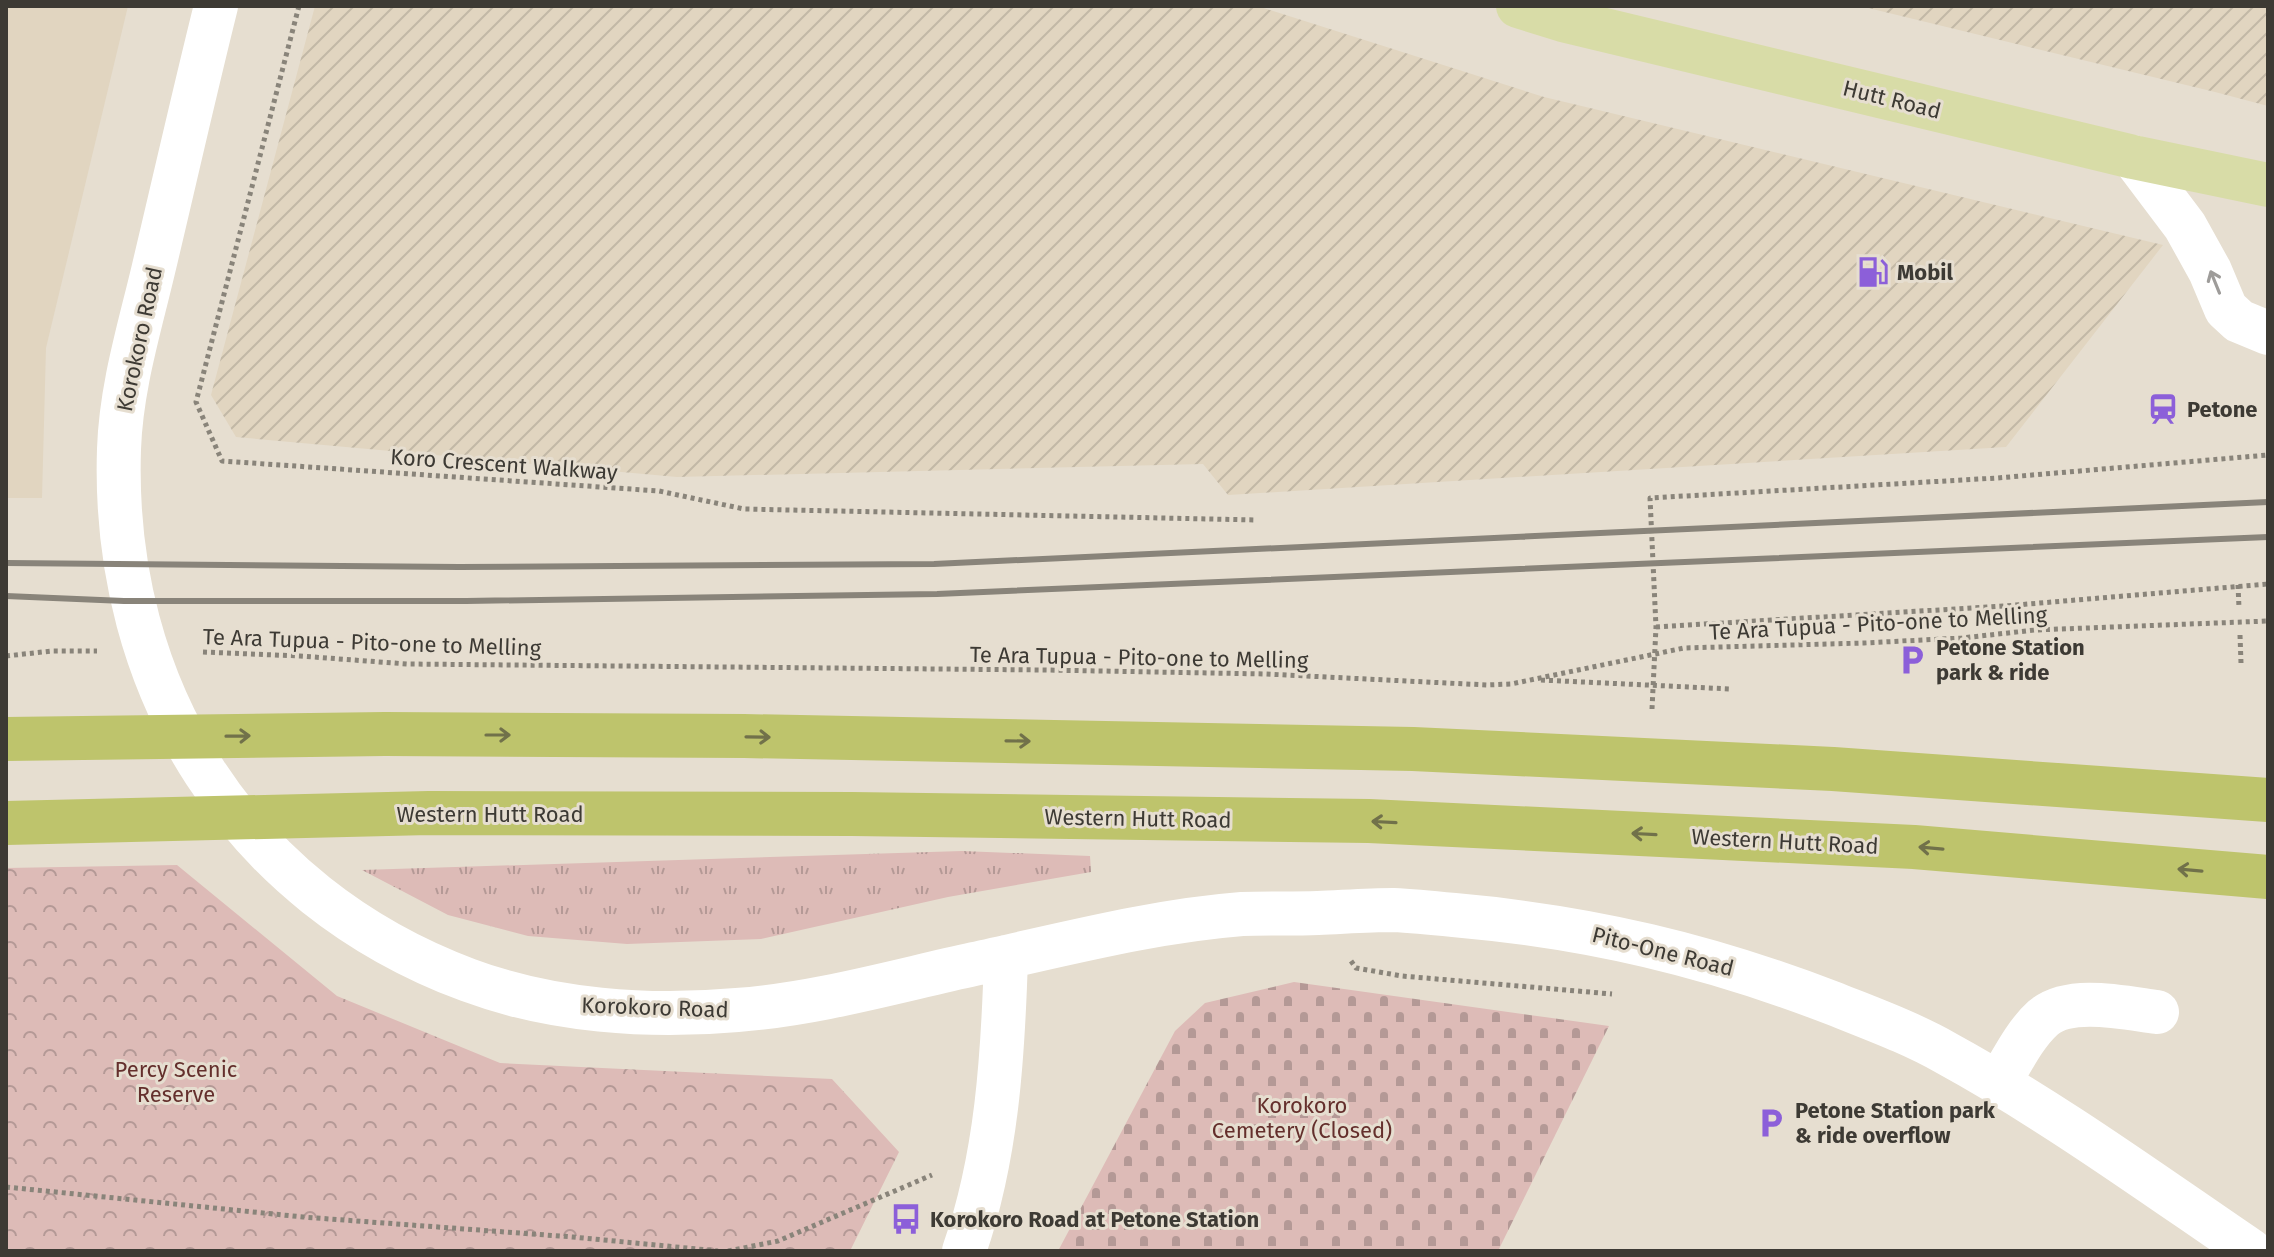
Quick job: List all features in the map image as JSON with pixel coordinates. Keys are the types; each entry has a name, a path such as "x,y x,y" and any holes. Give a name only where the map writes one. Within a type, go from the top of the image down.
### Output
{"highway":[{"path":"6,739 463,734 744,736 1413,749 1833,769 2268,800"},
{"name":"Western Hutt Road","path":"6,823 429,813 852,814 1369,821 1914,847 2268,877"}],"main road":[{"name":"Hutt Road","path":"1518,6 1576,13 2133,157 2268,185"}],"street":[{"name":"Korokoro Road","path":"216,6 128,369 119,442 119,499 124,559 147,657 188,747 214,790 256,841 288,872 357,924 404,952 469,981 524,997 594,1009 659,1012 735,1010 804,1001 1006,957"},
{"path":"2133,157 2185,226 2210,271 2226,309 2239,321 2268,333"},
{"name":"Pito-One Road","path":"1006,957 1157,926 1240,915 1394,910 1514,920 1677,950 1799,990 1941,1050 2120,1161 2251,1251"},
{"path":"964,1251 991,1150 1002,1044 1006,957"},
{"path":"1998,1084 2045,1015 2067,1007 2094,1005 2157,1012"}],"path":[{"name":"Koro Crescent Walkway","path":"299,6 196,402 222,461 659,491 744,509 1256,520"},
{"path":"1997,478 2268,455"},
{"path":"1656,627 2004,606 2268,584"},
{"path":"2238,585 2239,608"},
{"name":"Te Ara Tupua - Pito-one to Melling","path":"192,652 407,664 639,664 1266,674 1487,685 1531,680 1684,648 1878,642 2035,630 2268,621"},
{"path":"2240,635 2241,663"},
{"path":"6,656 52,651 100,651"},
{"path":"1531,680 1731,689"},
{"path":"728,1251 778,1241 991,1150"},
{"path":"6,1187 303,1217 718,1251"}],"shaded area":[{"path":"6,6 128,6 46,348 42,498 6,498"},
{"path":"315,6 1257,6 1544,97 2163,245 2006,447 1228,495 1203,464 677,477 236,437 211,395"},
{"path":"1860,6 2268,6 2268,106 2215,92"}],"green space":[{"path":"962,851 1090,856 1091,872 948,897 761,939 627,944 528,936 448,915 362,870"},
{"name":"Percy Scenic Reserve","path":"177,865 337,996 500,1063 832,1079 899,1152 850,1251 6,1251 6,868"},
{"name":"Korokoro Cemetery (Closed)","path":"1294,982 1609,1026 1498,1251 1058,1251 1175,1031 1205,1003"}],"railway":[{"path":"6,563 459,567 934,564 2268,502"},
{"path":"6,596 124,601 466,601 937,594 2268,537"}],"place":[{"name":"Mobil","path":"1873,272"},
{"name":"Petone","path":"2163,409"},
{"name":"Petone Station park & ride","path":"1912,660"},
{"name":"Petone Station park & ride overflow","path":"1771,1123"},
{"name":"Korokoro Road at Petone Station","path":"906,1219"}]}
